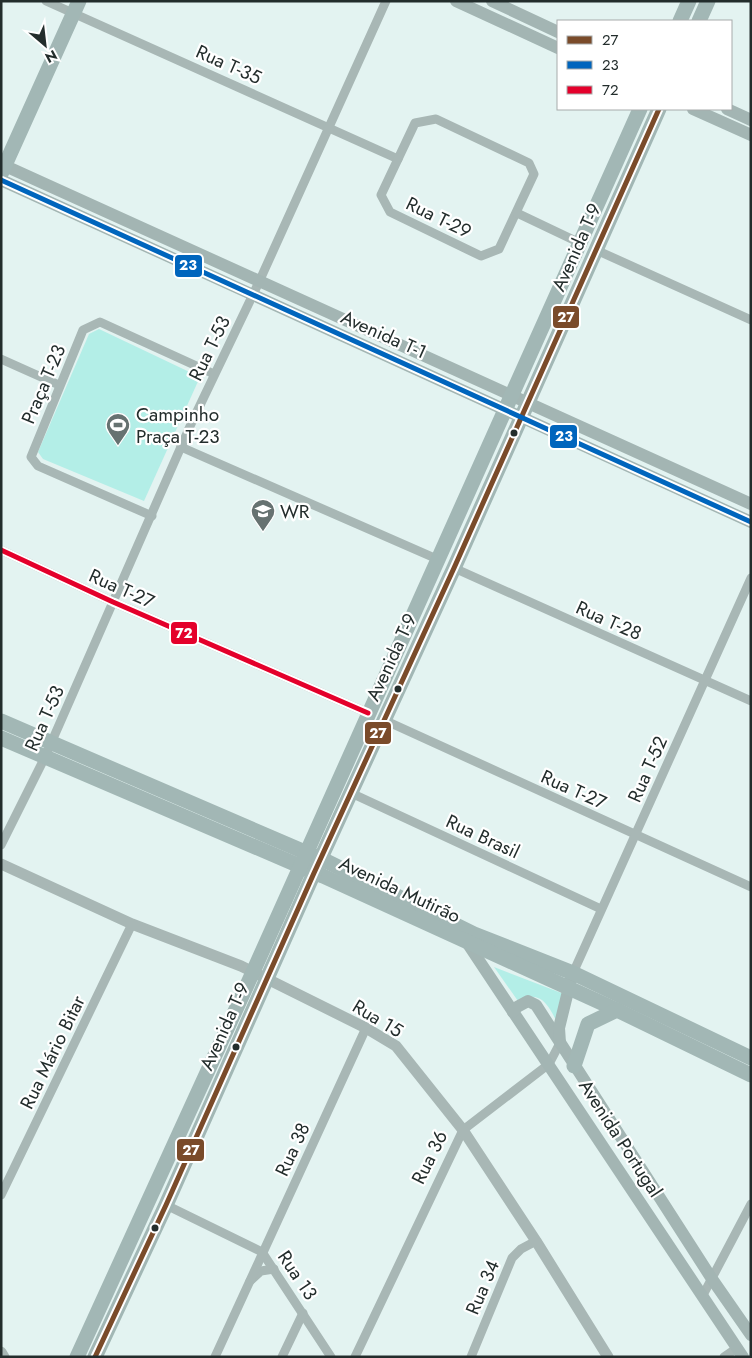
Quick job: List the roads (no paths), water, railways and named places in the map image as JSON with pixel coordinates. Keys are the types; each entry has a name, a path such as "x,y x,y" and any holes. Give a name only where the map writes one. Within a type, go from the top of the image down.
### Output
{"main road":[{"path":"456,1 557,48"},
{"path":"492,1 557,32"},
{"path":"680,20 689,1"},
{"path":"699,20 708,1"},
{"path":"2,171 76,7"},
{"name":"Avenida T-9","path":"76,1357 253,972 298,866 306,852 640,110"},
{"name":"Avenida T-9","path":"95,1357 166,1205 320,859 454,568 659,110"},
{"path":"696,110 751,135"},
{"path":"729,110 751,120"},
{"name":"Avenida T-1","path":"2,171 259,282 751,504"},
{"name":"Avenida T-1","path":"2,171 253,295 751,522"},
{"name":"Avenida Mutirão","path":"1,721 306,852 570,980 751,1058"},
{"name":"Avenida Mutirão","path":"1,738 298,866 466,941 570,980 617,1010 751,1075"},
{"name":"Avenida Portugal","path":"466,941 740,1352"},
{"name":"Rua 36","path":"560,1043 559,1028 570,980"},
{"name":"Avenida Portugal","path":"513,1012 517,1007 528,1001 536,1005 712,1279 751,1335"},
{"path":"574,1066 588,1024 617,1010"}],"street":[{"name":"Rua T-35","path":"46,1 76,7 398,159"},
{"name":"Rua T-53","path":"1,845 45,757 181,446 259,282 386,1"},
{"name":"Rua T-29","path":"436,118 529,162 534,174 499,249 481,256 390,212 382,195 398,159 415,123 436,118"},
{"path":"517,213 580,243"},
{"path":"596,250 751,320"},
{"name":"Praça T-23","path":"152,516 38,466 31,457 83,330 100,322 214,374"},
{"path":"1,359 59,385"},
{"path":"181,446 437,559"},
{"name":"Rua T-27","path":"1,550 113,602 368,714"},
{"name":"Rua T-28","path":"454,568 751,702"},
{"name":"Rua T-52","path":"570,980 751,578"},
{"name":"Rua T-27","path":"384,720 751,887"},
{"name":"Rua Brasil","path":"351,793 601,909"},
{"name":"Rua 15","path":"1,864 132,924 253,972 366,1028 396,1046 463,1130 536,1241 608,1357"},
{"name":"Rua Mário Bitar","path":"1,1195 132,924"},
{"name":"Rua 38","path":"215,1357 366,1028"},
{"name":"Rua 36","path":"355,1357 463,1130 549,1064 560,1043"},
{"path":"702,1297 751,1204"},
{"name":"Rua 13","path":"166,1205 262,1252 331,1357"},
{"name":"Rua 34","path":"471,1357 512,1258 521,1249 536,1241"},
{"path":"248,1283 261,1272 274,1269"},
{"path":"282,1357 303,1313"},
{"path":"1,1352 4,1357"},
{"path":"724,1357 740,1352"}],"place":[{"name":"Campinho Praça T-23","path":"118,446"},
{"name":"WR","path":"263,532"}]}
